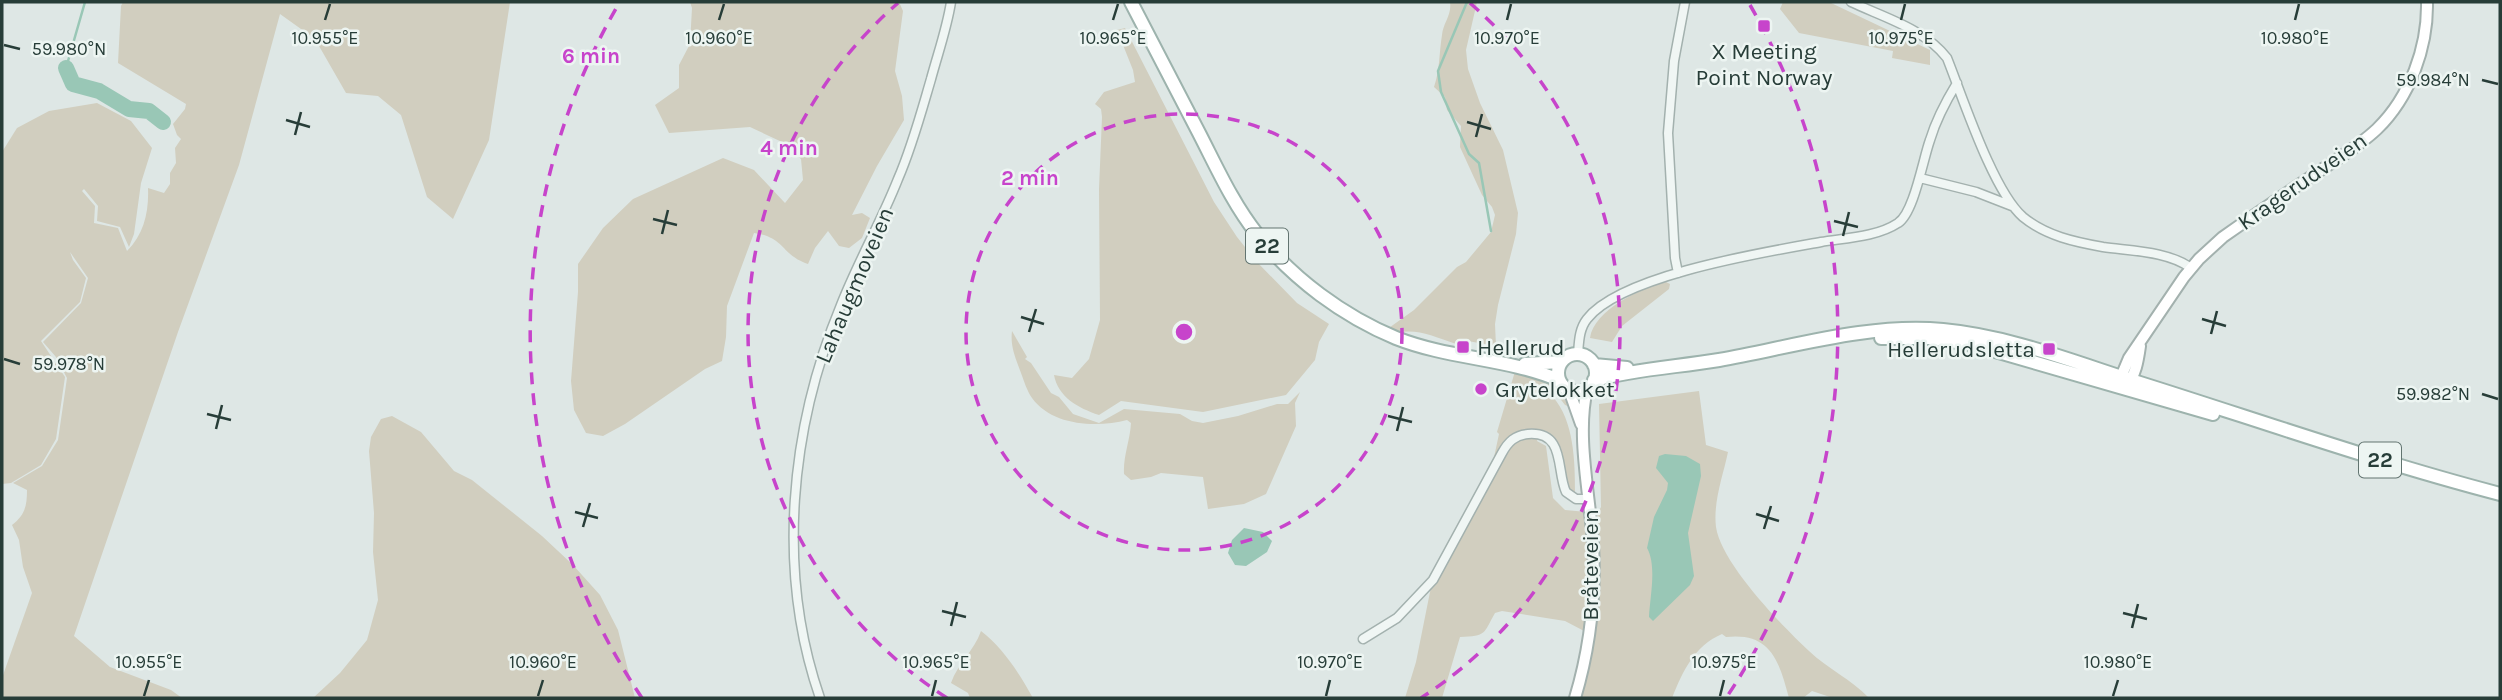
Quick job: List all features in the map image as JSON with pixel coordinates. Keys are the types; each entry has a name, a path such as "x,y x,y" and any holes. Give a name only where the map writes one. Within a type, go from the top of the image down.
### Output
{"main road":[{"name":"22","path":"1131,2 1238,207 1256,233 1287,266 1333,303 1383,332 1444,353 1514,365 1578,392 1590,384 1642,369 1720,360 1867,331 1952,331 2008,343 2261,424 2500,494"},
{"name":"Kragerudveien","path":"2125,382 2141,343 2191,268 2223,237 2378,128 2405,91 2417,66 2424,35 2427,2"},
{"name":"22","path":"1514,365 1561,362 1568,356 1578,354 1589,359 1594,365 1642,369"},
{"path":"1561,362 1558,373 1564,385"},
{"path":"1590,384 1594,365"},
{"name":"Bråteveien","path":"1575,698 1593,609 1594,562 1583,430 1590,384"},
{"name":"Bråteveien","path":"1564,385 1583,430"}],"street":[{"name":"Lahaugmoveien","path":"820,698 805,648 794,567 796,496 802,435 815,380 837,315 895,187 909,149 951,2"},
{"path":"1678,272 1668,133 1674,61 1685,2"},
{"path":"1851,2 1921,34 1937,45 1947,58 1996,179 2012,206 2024,218 2052,234 2088,244 2165,256 2181,261 2191,268"},
{"path":"1578,354 1581,330 1594,312 1623,294 1678,272 1882,230 1899,223 1905,217 1920,177 1938,117 1957,83"},
{"path":"1920,177 1976,192 2012,206"},
{"path":"1363,639 1397,618 1433,580 1497,462 1507,445 1516,437 1534,434 1550,441 1559,456 1566,492 1576,499 1589,499"}],"shaded area":[{"path":"123,2 510,2 489,140 453,219 427,197 401,115 378,96 346,93 315,39 280,14 239,165 178,332 74,636 110,667 171,690 182,698 2,698 2,678 32,593 23,567 19,540 12,525 24,510 27,490 13,483 42,466 58,440 67,378 56,357 43,342 81,303 88,278 70,252 86,278 80,302 41,341 65,377 56,439 41,465 11,483 2,484 2,152 17,128 49,111 97,103 131,121 152,148 141,183 134,234 129,247 120,227 97,221 98,206 84,189 82,191 95,206 94,223 118,228 127,251 133,244 144,222 148,206 148,188 164,193 170,184 170,173 176,163 175,148 181,139 173,124 186,104 118,63"},
{"path":"690,2 899,2 903,11 895,71 902,96 904,120 852,215 862,213 870,218 862,238 849,248 839,246 828,231 815,248 808,264 793,256 772,238 754,233 727,306 722,361 705,369 603,436 586,433 574,410 571,381 578,264 603,228 633,199 723,158 754,170 785,203 803,180 801,159 782,142 750,127 669,133 655,105 679,88 679,65 690,44"},
{"path":"1450,2 1477,2 1466,50 1468,69 1480,103 1503,150 1518,213 1516,234 1498,305 1496,346 1462,340 1457,340 1456,344 1413,332 1385,336 1386,330 1414,310 1457,267 1466,262 1491,232 1495,215 1482,195 1460,147 1461,126 1447,110 1445,97 1434,87"},
{"path":"1783,2 1829,2 1930,50 1930,65 1892,58 1893,51 1799,33 1780,9"},
{"path":"1125,28 1214,202 1237,237 1297,303 1329,324 1319,342 1315,360 1286,395 1203,412 1121,401 1099,415 1070,401 1056,383 1054,375 1072,378 1089,359 1100,320 1099,189 1102,117 1101,109 1095,104 1104,92 1135,82 1117,30"},
{"path":"1666,282 1670,284 1669,289 1622,326 1612,342 1590,338 1593,328 1609,310 1644,289"},
{"path":"1012,331 1027,357 1025,359 1031,363 1051,393 1059,397 1073,414 1099,423 1124,409 1180,414 1192,421 1203,423 1277,404 1288,404 1300,392 1295,403 1296,426 1266,494 1244,504 1208,509 1203,477 1161,473 1131,480 1124,474 1124,467 1131,423 1127,420 1102,424 1076,422 1051,414 1041,407 1032,398 1024,383 1014,353"},
{"path":"1516,368 1560,377 1556,388 1570,407 1565,405 1555,392 1553,397 1569,429 1574,455 1575,492 1570,490 1557,448 1540,433 1537,441 1546,446 1553,498 1565,510 1598,513 1601,507 1599,404 1699,391 1706,445 1728,452 1715,518 1720,542 1754,593 1797,640 1869,698 1833,698 1812,691 1803,698 1789,698 1777,661 1763,644 1753,639 1726,637 1722,634 1697,652 1685,669 1672,698 1575,698 1586,632 1565,621 1502,611 1495,613 1480,635 1460,637 1442,698 1405,698 1416,662 1435,567 1493,462 1499,434 1497,432"},
{"path":"392,416 421,432 454,471 472,480 542,536 600,595 618,630 635,698 313,698 340,673 367,640 378,600 369,451 371,437 381,419"},
{"path":"1659,456 1686,456 1700,464 1701,476 1688,533 1694,576 1690,585 1653,621 1649,617 1652,563 1647,548 1654,517 1667,490 1668,483 1656,468"},
{"path":"1244,528 1263,532 1272,541 1267,552 1246,566 1235,565 1228,553 1232,540"},
{"path":"981,631 1010,662 1033,698 970,698 968,693 951,683"}],"waterway":[{"path":"66,68 85,2"},
{"path":"1467,2 1438,71 1441,92 1469,154 1479,163 1491,231"},
{"path":"66,68 73,84 99,91 129,109 149,111 163,122"}],"place":[{"name":"X Meeting Point Norway","path":"1764,26"},
{"name":"Hellerud","path":"1463,347"},
{"name":"Hellerudsletta","path":"2049,349"},
{"name":"Grytelokket","path":"1481,389"}]}
